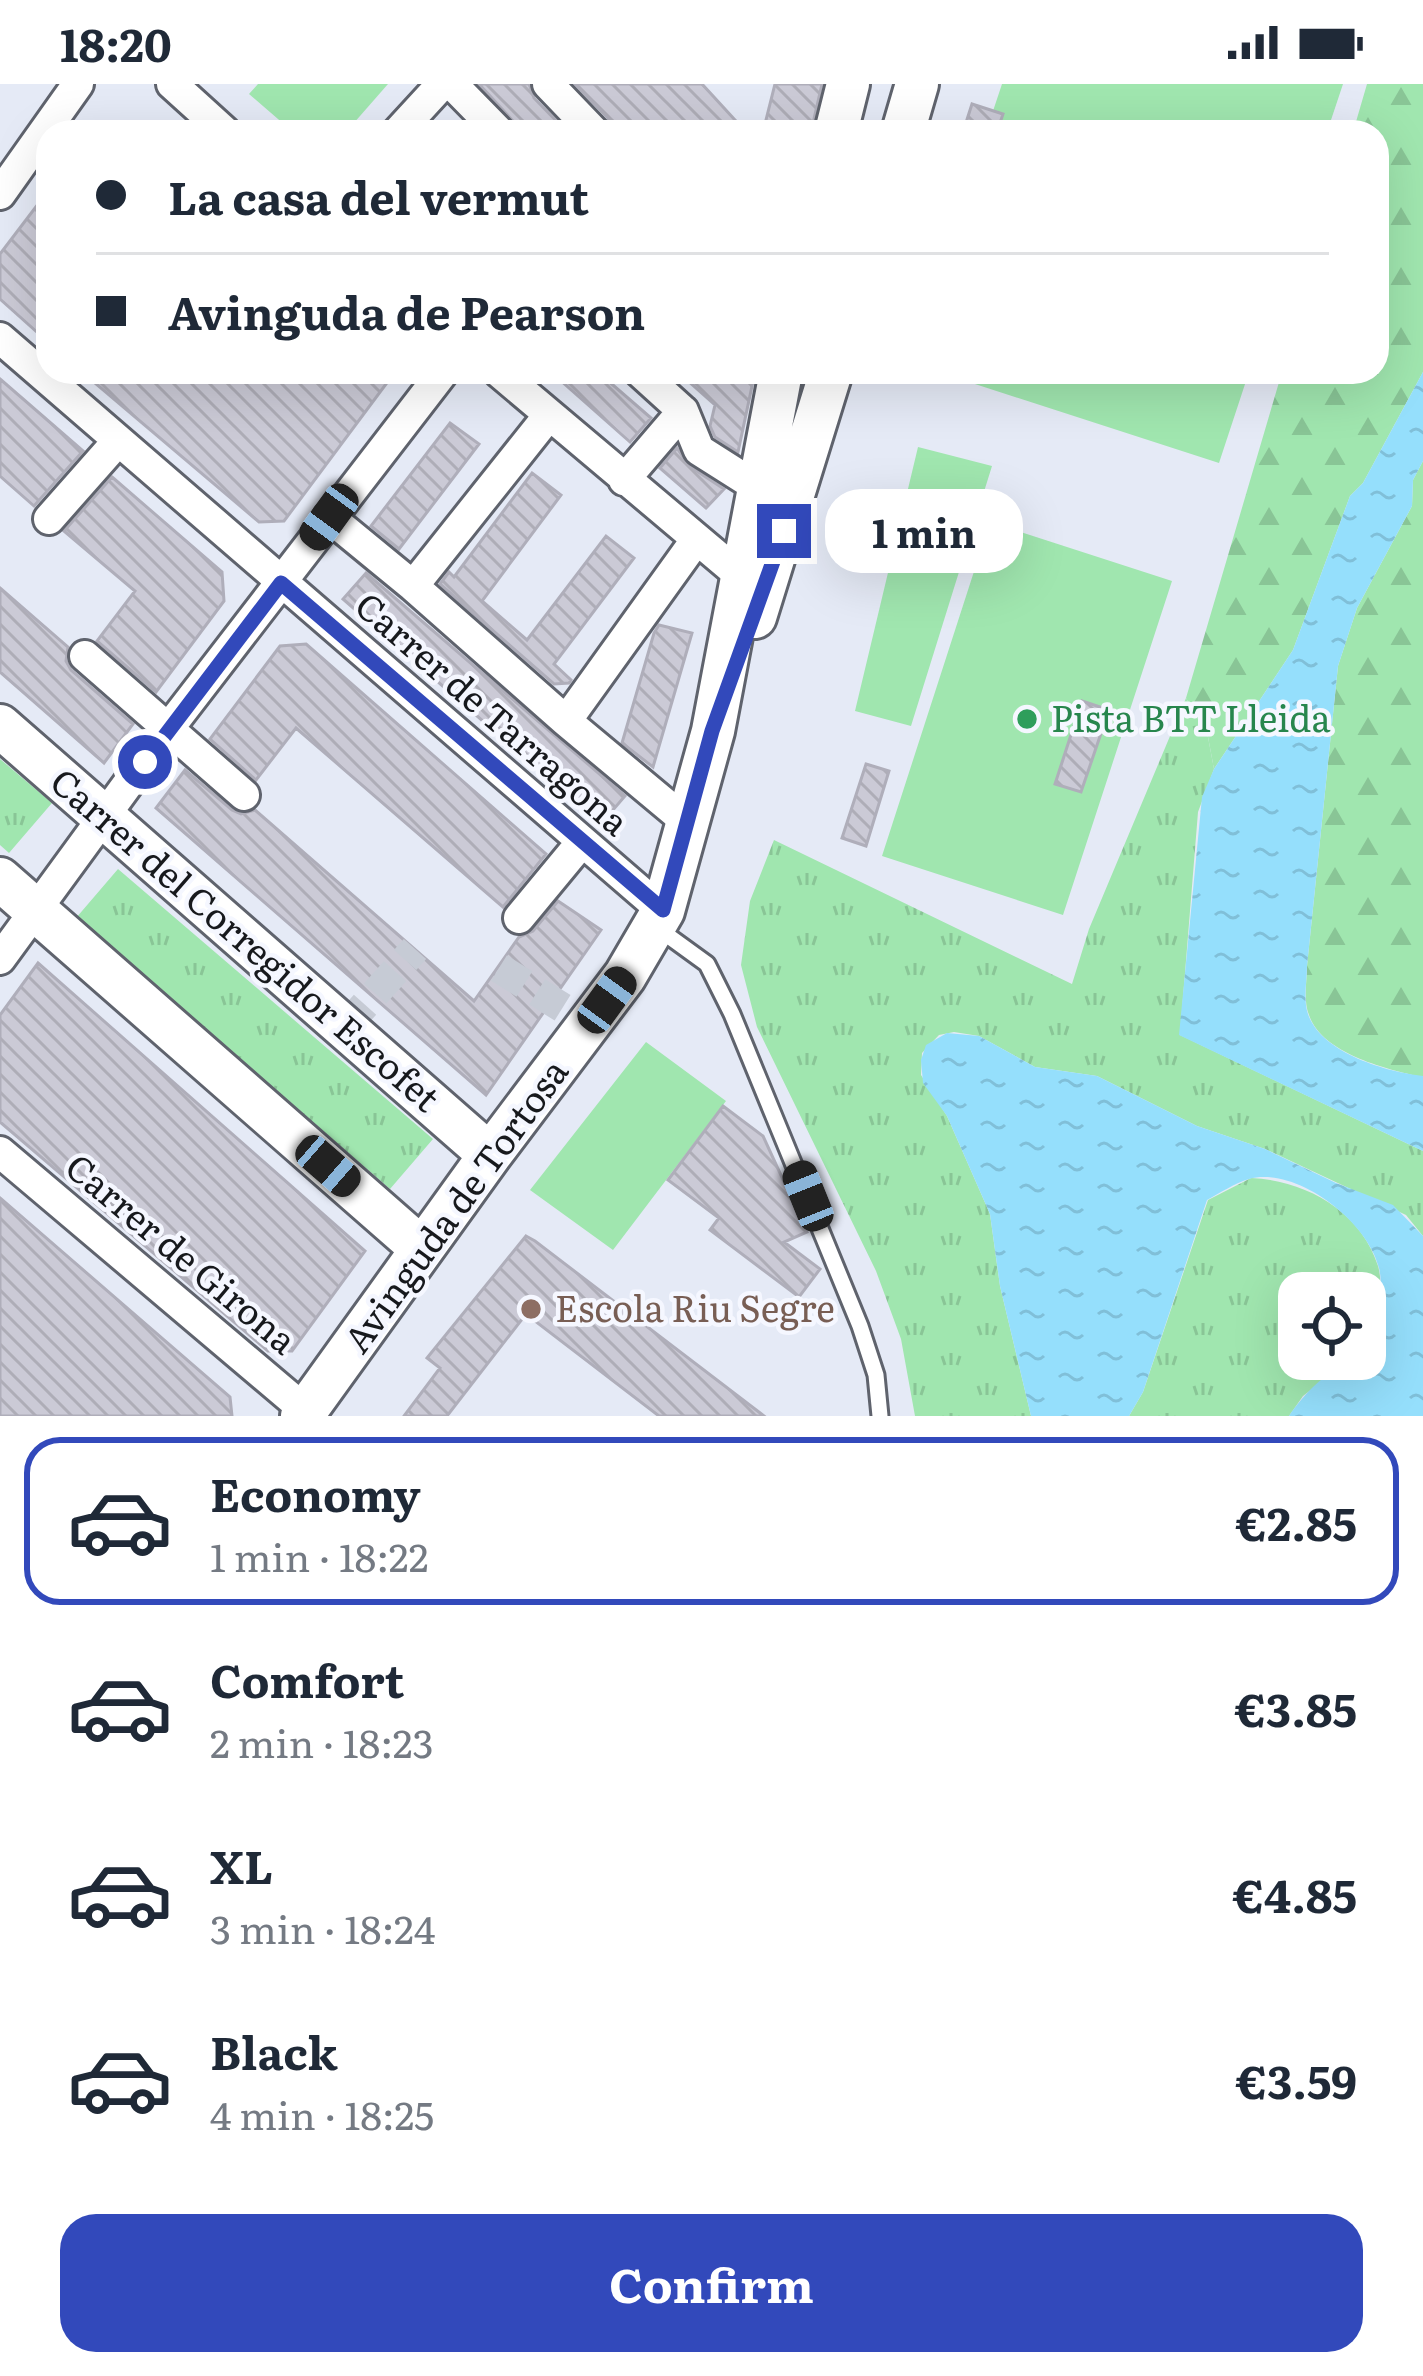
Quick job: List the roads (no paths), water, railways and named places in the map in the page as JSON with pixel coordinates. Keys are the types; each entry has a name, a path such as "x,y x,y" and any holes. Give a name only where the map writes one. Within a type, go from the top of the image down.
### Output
{"street":[{"path":"52,120 78,84"},
{"path":"172,84 211,120"},
{"path":"409,120 442,84"},
{"path":"452,84 487,120"},
{"path":"548,84 582,120"},
{"path":"839,120 848,84"},
{"path":"905,120 909,86"},
{"path":"0,194 36,143"},
{"name":"Carrer de Tarragona","path":"0,338 36,370"},
{"name":"Carrer de Tarragona","path":"52,384 580,843 658,918"},
{"path":"0,959 434,384"},
{"path":"516,384 753,584"},
{"path":"653,384 683,411 699,450 759,488"},
{"path":"753,584 759,488 779,384"},
{"path":"753,584 821,384"},
{"path":"625,480 683,411"},
{"path":"413,586 549,415"},
{"path":"49,519 117,442"},
{"path":"329,517 687,822"},
{"path":"566,721 696,539"},
{"name":"Avinguda de Tortosa","path":"307,1414 490,1155 625,976 658,918 753,584"},
{"path":"85,656 244,795"},
{"name":"Carrer del Corregidor Escofet","path":"0,726 490,1155"},
{"path":"519,918 580,843"},
{"path":"0,879 422,1249"},
{"name":"Carrer de Girona","path":"0,1152 307,1414"}],"lane":[{"path":"658,918 707,964 732,1014 860,1326 876,1375 880,1416"}],"water":[{"path":"1423,372 1423,461 1413,480 1412,506 1357,608 1338,666 1305,996 1308,1014 1326,1040 1374,1065 1423,1076 1423,1151 1179,1035 1202,797 1214,769 1293,650 1350,496 1363,483"},
{"path":"947,1033 979,1036 1035,1067 1097,1076 1197,1126 1265,1149 1393,1205 1423,1236 1423,1416 1289,1416 1322,1380 1386,1380 1386,1272 1380,1272 1361,1233 1328,1201 1288,1181 1268,1177 1249,1179 1207,1200 1143,1392 1129,1416 1031,1416 1000,1286 990,1214 947,1116 923,1083 921,1060 926,1045"}],"tunnel":[{"path":"345,1027 415,949"},
{"path":"499,968 590,1025"}],"place":[{"name":"Pista BTT Lleida","path":"1027,719"},
{"name":"Escola Riu Segre","path":"531,1309"}]}
